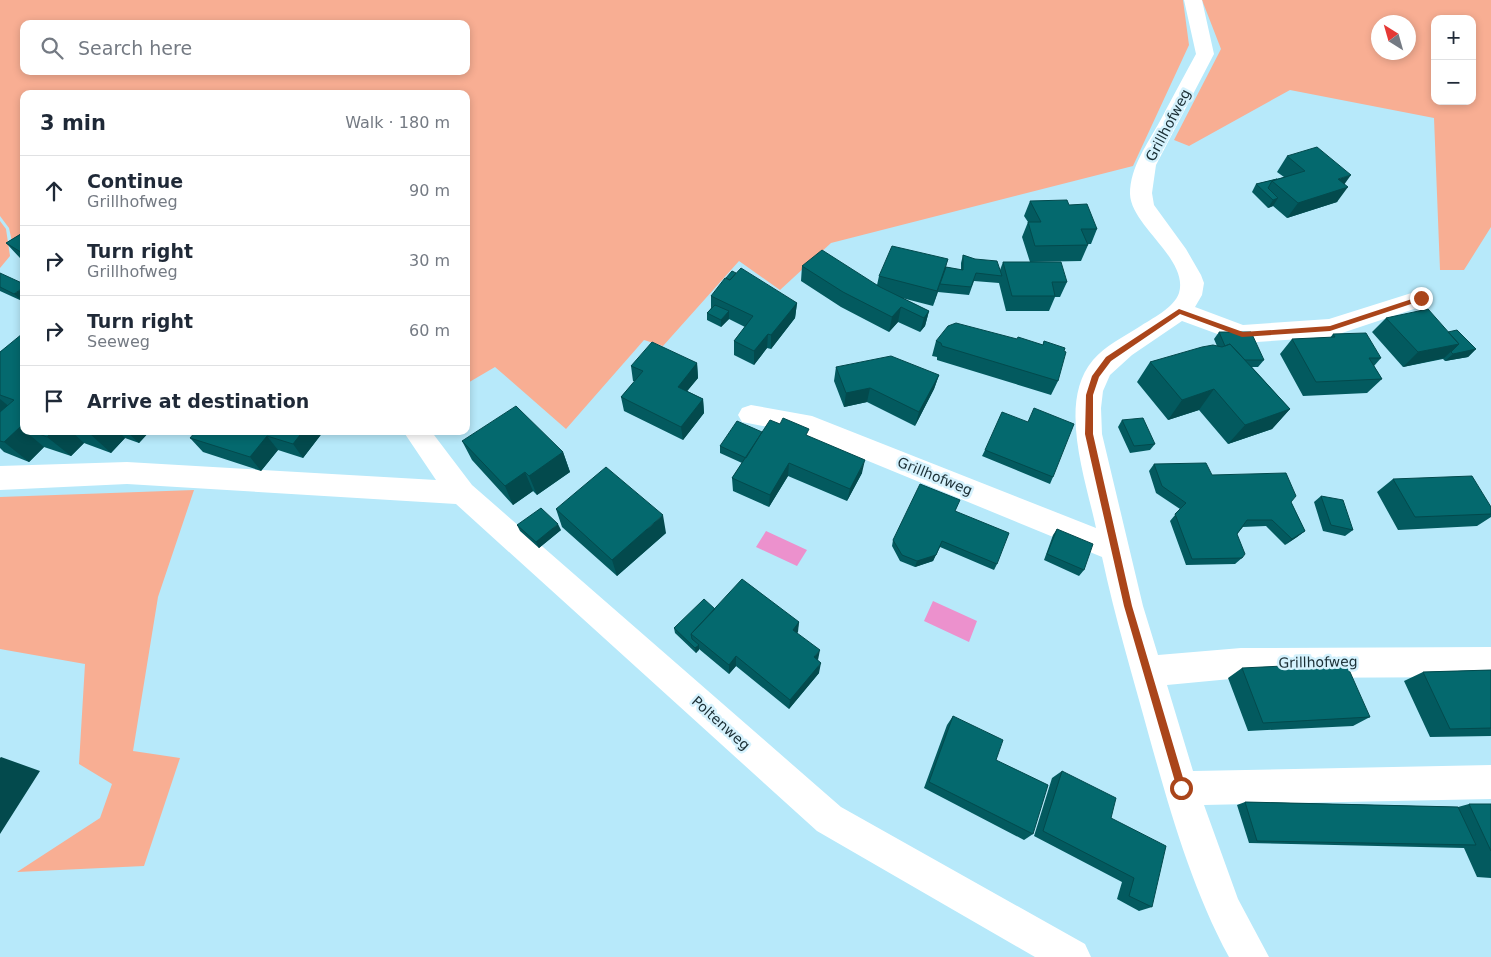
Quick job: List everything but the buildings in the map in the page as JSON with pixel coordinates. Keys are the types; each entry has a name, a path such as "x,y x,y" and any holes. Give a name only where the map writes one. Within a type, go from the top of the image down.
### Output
{"street":[{"name":"Grillhofweg","path":"1193,0 1205,54 1146,165 1141,193 1143,206 1184,263 1189,274 1192,289 1190,296 1179,311 1108,359 1100,368 1090,395 1089,434 1128,606 1181,788 1223,909 1250,957"},
{"path":"1179,311 1242,334 1330,328 1421,298"},
{"name":"Grillhofweg","path":"751,415 803,422 1115,550"},
{"name":"Poltenweg","path":"419,435 462,493 829,819 1072,957"},
{"path":"0,478 127,473 462,493"},
{"name":"Grillhofweg","path":"1146,671 1241,663 1491,662"},
{"path":"1181,788 1491,782"}],"shaded area":[{"path":"0,0 1183,0 1189,45 1133,166 831,243 780,290 739,261 663,346 644,340 566,429 495,367 470,382 470,90 20,90 20,247 14,251 9,228 0,216"},
{"path":"1202,0 1491,0 1491,227 1464,270 1440,270 1434,118 1290,90 1189,146 1174,140 1221,49"},
{"path":"0,221 6,229 10,256 0,268"},
{"path":"194,490 158,597 133,751 180,758 144,866 17,872 100,818 112,784 79,764 85,664 0,649 0,497"},
{"path":"766,531 807,550 797,566 756,547"},
{"path":"933,601 977,621 969,642 924,621"}],"route":[{"path":"1181,788 1128,606 1102,483 1089,434 1088,407 1096,376 1100,368 1118,351 1179,311 1242,334 1330,328 1421,298"}]}
